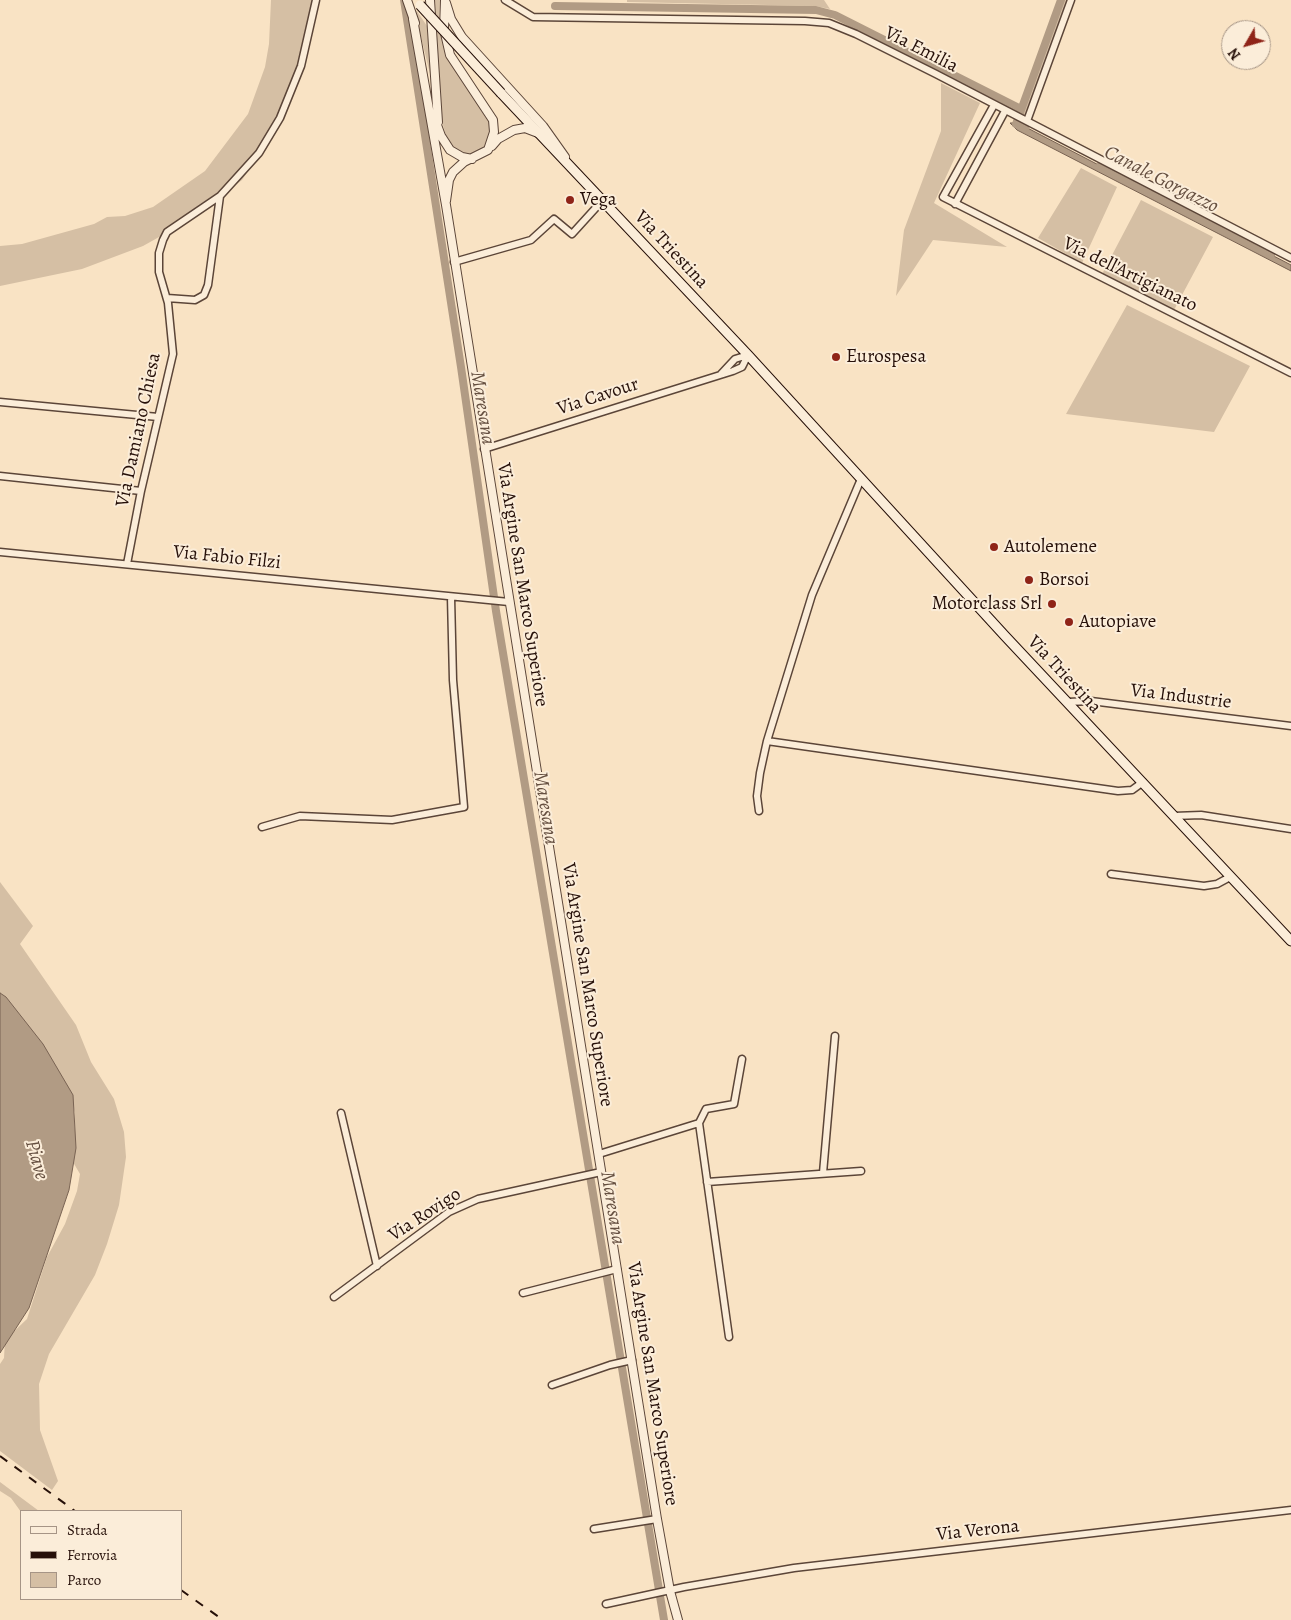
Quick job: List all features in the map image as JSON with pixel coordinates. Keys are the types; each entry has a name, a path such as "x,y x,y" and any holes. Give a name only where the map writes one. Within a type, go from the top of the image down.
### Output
{"main road":[{"name":"Via Triestina","path":"418,3 579,177 748,355 1291,941"}],"street":[{"name":"Via Damiano Chiesa","path":"127,564 141,491 173,354 167,298 159,272 159,254 163,240 167,232 220,196 259,153 280,118 301,66 316,0"},
{"path":"407,0 420,40 439,130 456,155 472,159"},
{"path":"430,0 439,130 436,143"},
{"path":"445,0 444,29 447,44 455,64 492,120 494,132 490,147"},
{"path":"445,0 451,19 462,37 543,126 579,177"},
{"name":"Via Emilia","path":"505,0 533,17 805,21 829,23 856,34 1018,116 1291,258"},
{"path":"1027,121 1071,0"},
{"path":"413,19 446,205"},
{"path":"994,105 943,197 955,204 1005,111"},
{"path":"446,205 449,180 458,166 484,154 498,139 514,130 525,128 538,133"},
{"path":"167,298 195,300 204,295 208,286 220,196"},
{"path":"454,262 530,240 554,219 572,234 602,201"},
{"name":"Via dell'Artigianato","path":"955,204 1291,373"},
{"name":"Via Argine San Marco Superiore","path":"446,205 507,601 599,1154 599,1172 655,1520 667,1591 678,1620"},
{"name":"Via Cavour","path":"721,374 734,359 748,355"},
{"name":"Via Cavour","path":"484,449 742,367 748,355"},
{"path":"0,402 158,417"},
{"path":"0,476 141,491"},
{"path":"759,811 759,781 767,741 812,595 861,479"},
{"name":"Via Fabio Filzi","path":"0,552 451,598 507,601"},
{"path":"262,827 300,816 392,820 464,807 454,680 451,598"},
{"name":"Via Industrie","path":"1068,702 1091,701 1291,726"},
{"path":"767,741 1109,790 1132,790 1144,782"},
{"path":"1174,816 1201,815 1291,829"},
{"path":"1111,874 1204,886 1217,884 1230,877"},
{"path":"823,1173 835,1036"},
{"path":"729,1337 698,1123 706,1109 734,1104 742,1059"},
{"name":"Via Rovigo","path":"342,1114 377,1266"},
{"path":"599,1154 698,1123"},
{"path":"707,1182 861,1171"},
{"name":"Via Rovigo","path":"334,1297 449,1212 478,1199 599,1172"},
{"path":"523,1293 615,1269"},
{"path":"552,1385 610,1365 630,1361"},
{"name":"Via Verona","path":"606,1604 794,1568 1291,1510"},
{"path":"594,1529 655,1520"}],"green space":[{"path":"271,0 318,0 318,6 302,70 278,128 242,180 193,218 143,246 82,269 0,286 0,246 22,244 94,224 107,217 125,216 153,207 205,171 248,114 265,67 269,44"},
{"path":"435,0 440,0 439,16 445,51 454,69 490,122 492,128 485,147 478,152 465,155 456,150 446,136 441,118"},
{"path":"627,0 824,0 830,9 815,6 627,2"},
{"path":"1063,0 1068,0 1023,119 1021,118"},
{"path":"417,11 427,26 431,78 415,12"},
{"path":"941,83 980,103 934,203 1007,247 933,240 896,296 904,230 941,131"},
{"path":"1081,168 1117,187 1082,263 1038,238"},
{"path":"1141,200 1213,237 1174,310 1101,276"},
{"path":"1127,305 1250,366 1214,432 1066,414"},
{"path":"0,882 33,926 20,944 76,1025 91,1062 114,1099 124,1132 126,1157 119,1205 107,1244 95,1275 49,1354 39,1384 40,1430 58,1481 52,1490 0,1451 0,1364 4,1358 5,1340 27,1319 47,1257 65,1224 77,1191 80,1174 73,1162 71,1147 75,1130 75,1113 69,1093 0,1001"},
{"path":"0,1482 38,1510 20,1511 11,1498 0,1491"}],"water":[{"path":"1014,121 1291,265 1291,271 1017,130 1010,123"},
{"name":"Piave","path":"0,993 6,997 43,1044 73,1095 76,1148 69,1190 29,1308 0,1353"}],"waterway":[{"name":"Maresana","path":"404,0 461,367 496,611 664,1620"},
{"path":"1025,128 1016,124 1061,0"},
{"path":"555,6 816,10 835,15 1021,109"},
{"name":"Canale Gorgazzo","path":"1100,166 1271,255"}],"railway":[{"path":"0,1456 74,1510"},
{"path":"182,1591 223,1620"}],"place":[{"name":"Vega","path":"570,200"},
{"name":"Eurospesa","path":"836,357"},
{"name":"Autolemene","path":"994,547"},
{"name":"Borsoi","path":"1029,580"},
{"name":"Motorclass Srl","path":"1052,604"},
{"name":"Autopiave","path":"1069,622"}]}
